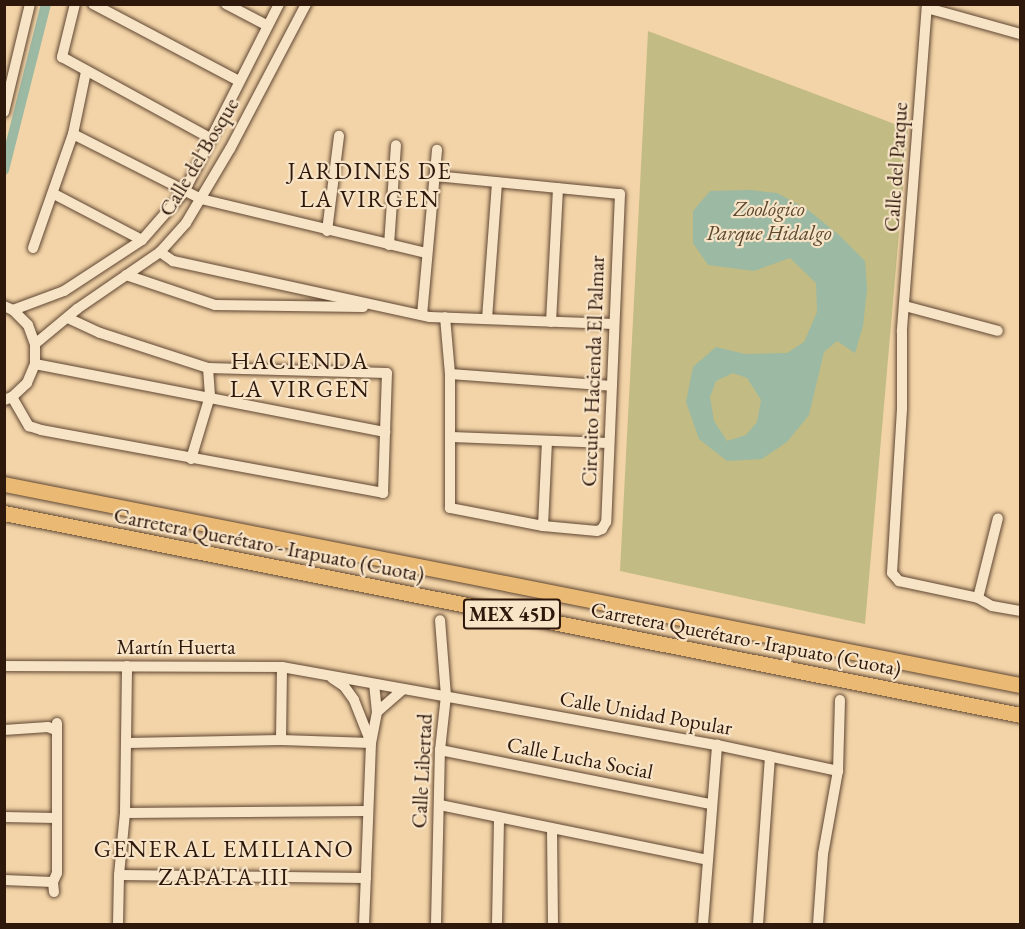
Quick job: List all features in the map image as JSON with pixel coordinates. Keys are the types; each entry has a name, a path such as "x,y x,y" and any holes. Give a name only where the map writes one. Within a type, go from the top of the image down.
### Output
{"highway":[{"name":"Carretera Querétaro - Irapuato (Cuota)","path":"4,484 1020,685"},
{"name":"Carretera Querétaro - Irapuato (Cuota)","path":"4,513 1020,715"}],"street":[{"path":"4,112 30,4"},
{"path":"75,4 62,57 210,138"},
{"path":"93,4 239,81"},
{"path":"226,4 268,26"},
{"name":"Calle del Bosque","path":"9,308 64,291 142,240 184,192 279,4"},
{"name":"Calle del Bosque","path":"35,344 160,252 186,223 230,149 306,4"},
{"path":"927,6 1020,34"},
{"name":"Calle del Parque","path":"927,6 902,332 902,409 892,573 899,581 978,598 992,606 1020,611"},
{"path":"33,248 54,194 73,134 86,72"},
{"path":"73,134 201,199 426,253"},
{"path":"327,231 339,136"},
{"path":"389,245 396,145"},
{"path":"422,315 437,150"},
{"name":"Circuito Hacienda El Palmar","path":"435,176 620,194 606,522 602,529 597,531 543,526 450,508 450,374 445,317"},
{"path":"487,319 497,182"},
{"path":"550,322 558,188"},
{"path":"54,194 142,240"},
{"path":"160,252 173,261 422,315 614,324"},
{"path":"126,275 214,305 388,308"},
{"path":"905,306 998,331"},
{"path":"9,308 28,325 35,344 35,364 27,383 8,399 29,426 191,459 383,493 387,373 208,368 100,333 68,318"},
{"path":"35,364 210,396 386,432"},
{"path":"191,459 210,396 208,368"},
{"path":"450,374 612,386"},
{"path":"450,437 609,443"},
{"path":"543,526 547,442"},
{"path":"978,598 998,518"},
{"name":"Calle Libertad","path":"436,924 440,750 446,696 440,620"},
{"name":"Martín Huerta","path":"4,666 282,667 327,675 344,686 354,700 371,743"},
{"path":"118,924 119,875 125,813 127,666"},
{"path":"281,740 282,667"},
{"name":"Calle Unidad Popular","path":"327,675 717,745 838,771"},
{"path":"364,924 371,743 377,712 374,685"},
{"path":"377,712 402,690"},
{"path":"818,924 823,854 838,771 840,700"},
{"path":"4,730 56,726 57,873 53,887 4,880"},
{"path":"127,743 281,740 371,743"},
{"path":"703,924 717,745"},
{"name":"Calle Lucha Social","path":"440,750 711,804"},
{"path":"758,924 770,756"},
{"path":"440,805 552,830 707,860"},
{"path":"125,813 367,811"},
{"path":"4,817 56,818"},
{"path":"497,924 499,818"},
{"path":"552,830 553,924"},
{"path":"119,875 366,878"}],"green space":[{"name":"Zoológico Parque Hidalgo","path":"648,31 908,129 865,624 620,571"}],"shaded area":[{"path":"749,190 777,193 807,209 839,235 865,261 867,289 863,326 855,353 837,341 824,352 809,415 787,442 762,459 727,461 699,439 686,402 693,367 716,347 745,354 787,353 804,342 817,312 816,283 790,258 754,271 708,265 693,243 693,211 710,191","holes":["733,373 747,378 761,400 757,422 746,435 727,441 714,421 710,397 716,381"]}],"waterway":[{"path":"4,170 46,4"}],"district":[{"name":"JARDINES DE LA VIRGEN","path":"370,185"},
{"name":"HACIENDA LA VIRGEN","path":"300,375"},
{"name":"GENERAL EMILIANO ZAPATA III","path":"224,863"}]}
